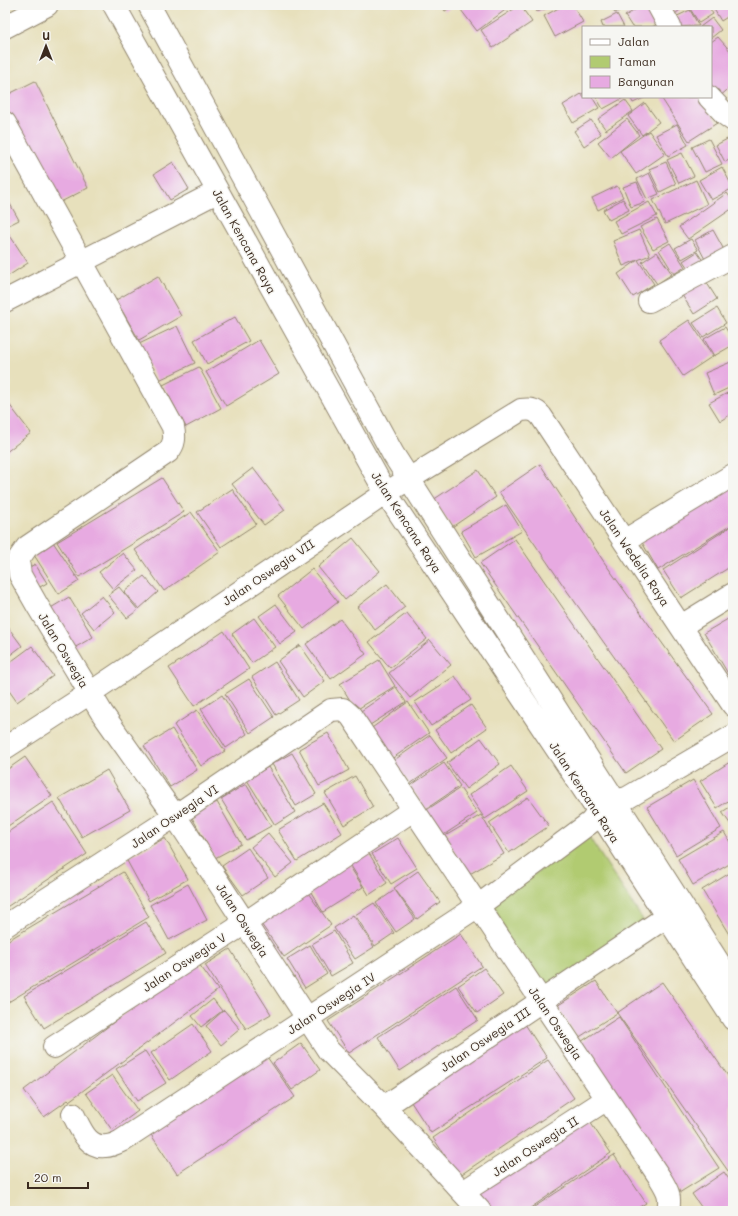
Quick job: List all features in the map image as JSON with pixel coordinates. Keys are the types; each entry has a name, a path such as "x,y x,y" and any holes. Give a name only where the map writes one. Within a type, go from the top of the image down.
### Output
{"street":[{"path":"5,27 47,5"},
{"name":"Jalan Kencana Raya","path":"114,5 217,192 386,492 733,985"},
{"name":"Jalan Kencana Raya","path":"149,5 393,454 609,810 666,917 733,1019"},
{"path":"658,5 669,26"},
{"path":"710,98 726,115 733,120"},
{"path":"5,123 81,262"},
{"path":"5,301 217,192"},
{"path":"649,301 733,256"},
{"name":"Jalan Oswegia","path":"81,262 173,427 175,437 173,446 168,452 27,548 18,560 20,575 102,713 175,816 328,1050 384,1107 480,1211"},
{"name":"Jalan Oswegia VII","path":"5,748 90,693 408,478 521,410 529,409 536,411"},
{"name":"Jalan Wedelia Raya","path":"536,411 541,416 733,705"},
{"path":"624,541 733,474"},
{"path":"681,626 733,594"},
{"name":"Jalan Oswegia","path":"343,709 351,716 666,1188 669,1206"},
{"name":"Jalan Oswegia VI","path":"5,926 175,816 331,710 343,709"},
{"name":"Jalan Oswegia IV","path":"73,1114 86,1138 96,1146 106,1146 121,1141 478,906 609,810 733,736"},
{"name":"Jalan Oswegia V","path":"54,1047 245,923 413,810"},
{"name":"Jalan Oswegia III","path":"384,1107 666,917"},
{"name":"Jalan Oswegia II","path":"463,1192 607,1099"}],"green space":[{"path":"589,837 647,926 540,992 486,906"}],"building":[{"path":"441,5 455,5 445,11"},
{"path":"467,5 512,5 477,31 461,10"},
{"path":"520,5 532,22 493,48 481,30"},
{"path":"534,5 555,5 537,12"},
{"path":"564,5 573,5 583,22 555,37 544,16"},
{"path":"610,5 630,5 615,13"},
{"path":"643,5 648,5 659,23 654,26 631,26 625,16"},
{"path":"668,5 686,5 675,14"},
{"path":"693,5 708,5 713,14 699,23 689,7"},
{"path":"726,5 732,14 721,21 712,6"},
{"path":"690,10 699,26 672,26 669,20"},
{"path":"617,14 623,26 603,26 601,22"},
{"path":"712,18 721,30 712,37 712,26 701,26"},
{"path":"718,37 733,54 733,85 719,97 712,89 712,41"},
{"path":"35,81 88,188 55,205 5,104 5,96"},
{"path":"582,94 582,98 593,98 599,108 573,123 563,105"},
{"path":"597,98 623,98 603,109"},
{"path":"630,98 644,98 633,103"},
{"path":"702,98 717,123 689,141 662,99"},
{"path":"625,100 633,111 606,130 598,119"},
{"path":"645,103 659,122 642,135 628,116"},
{"path":"627,119 639,135 611,158 598,142"},
{"path":"591,120 601,134 584,146 574,131"},
{"path":"677,124 688,145 668,156 656,135"},
{"path":"649,131 665,154 636,174 620,151"},
{"path":"733,136 733,158 725,162 716,145"},
{"path":"709,139 722,164 705,172 692,147"},
{"path":"682,153 694,176 679,183 667,160"},
{"path":"173,162 189,189 170,200 154,174"},
{"path":"666,162 676,184 660,192 649,169"},
{"path":"722,167 733,188 711,200 699,180"},
{"path":"649,173 659,194 647,199 637,179"},
{"path":"696,180 707,204 665,224 653,200"},
{"path":"637,182 645,202 631,207 623,187"},
{"path":"617,186 623,197 598,210 592,198"},
{"path":"727,193 733,201 733,208 688,239 679,227"},
{"path":"5,195 19,220 5,227"},
{"path":"623,199 629,210 609,220 603,210"},
{"path":"649,202 657,216 621,234 614,221"},
{"path":"657,219 669,241 653,249 640,227"},
{"path":"5,228 28,263 5,278"},
{"path":"639,230 650,255 623,266 613,241"},
{"path":"713,230 728,257 709,267 695,240"},
{"path":"691,239 698,250 682,259 675,248"},
{"path":"670,243 685,267 674,274 659,250"},
{"path":"657,252 672,274 657,284 642,262"},
{"path":"697,252 706,265 692,274 683,261"},
{"path":"638,260 654,284 633,297 618,274"},
{"path":"158,276 181,316 139,340 116,300"},
{"path":"705,280 717,299 694,314 682,295"},
{"path":"717,308 726,323 703,337 693,323"},
{"path":"235,317 249,341 207,364 194,340"},
{"path":"689,320 713,356 683,376 659,340"},
{"path":"177,326 195,363 157,381 139,344"},
{"path":"725,327 733,340 733,345 714,356 704,339"},
{"path":"259,340 279,374 226,406 206,372"},
{"path":"733,361 733,386 714,395 705,373"},
{"path":"199,367 221,408 186,427 163,385"},
{"path":"733,390 733,413 720,421 709,403"},
{"path":"5,399 31,433 5,453"},
{"path":"540,464 604,562 713,714 674,741 565,588 499,492"},
{"path":"253,468 285,510 264,525 232,484"},
{"path":"478,470 496,497 452,527 433,500"},
{"path":"162,478 184,512 79,577 57,542"},
{"path":"733,484 733,524 658,570 640,539"},
{"path":"232,489 256,524 221,547 197,512"},
{"path":"506,505 522,531 476,557 461,531"},
{"path":"191,512 220,552 164,591 135,550"},
{"path":"733,525 733,565 681,598 663,570"},
{"path":"353,538 380,571 345,600 318,567"},
{"path":"515,539 661,749 626,773 480,563"},
{"path":"53,542 79,581 59,594 34,555"},
{"path":"123,553 137,570 113,589 99,572"},
{"path":"35,564 47,583 31,592 20,573"},
{"path":"312,569 338,602 304,629 278,596"},
{"path":"144,576 158,592 139,609 124,592"},
{"path":"387,584 405,607 375,630 357,607"},
{"path":"119,587 138,610 127,618 108,595"},
{"path":"102,596 115,612 94,629 81,613"},
{"path":"69,597 93,637 69,651 44,612"},
{"path":"276,604 297,632 280,644 259,616"},
{"path":"407,613 427,639 390,668 369,642"},
{"path":"733,616 733,682 704,633"},
{"path":"254,618 275,647 252,663 232,634"},
{"path":"340,619 366,654 331,679 306,644"},
{"path":"5,623 22,646 5,659"},
{"path":"224,631 249,669 194,706 169,668"},
{"path":"430,640 451,665 410,698 389,673"},
{"path":"300,645 325,681 303,697 278,661"},
{"path":"32,646 53,676 17,702 5,685 5,666"},
{"path":"379,660 395,686 356,710 340,684"},
{"path":"275,662 299,700 276,715 252,677"},
{"path":"455,676 471,700 431,726 415,702"},
{"path":"249,679 274,717 250,733 225,694"},
{"path":"396,687 406,702 367,727 358,713"},
{"path":"222,695 247,734 226,748 201,709"},
{"path":"408,702 429,733 390,760 369,730"},
{"path":"471,705 487,728 451,753 435,730"},
{"path":"197,710 225,751 201,766 174,725"},
{"path":"172,729 197,770 170,787 144,746"},
{"path":"328,733 349,770 319,786 299,749"},
{"path":"430,735 447,758 410,784 393,761"},
{"path":"481,738 500,764 466,789 447,763"},
{"path":"292,753 316,794 296,806 272,764"},
{"path":"25,757 52,796 5,828 5,771"},
{"path":"733,760 733,798 717,808 700,781"},
{"path":"444,763 460,786 426,809 410,786"},
{"path":"511,766 528,791 485,819 469,795"},
{"path":"268,767 295,812 275,825 247,780"},
{"path":"107,770 130,810 82,837 59,798"},
{"path":"355,776 373,807 344,825 325,793"},
{"path":"693,780 721,828 676,855 647,807"},
{"path":"246,784 271,826 246,840 221,799"},
{"path":"460,788 477,813 442,836 425,811"},
{"path":"528,797 549,826 509,853 489,823"},
{"path":"53,802 87,854 5,908 5,834"},
{"path":"217,802 241,844 215,858 191,816"},
{"path":"323,803 342,833 297,861 278,830"},
{"path":"733,805 733,828 722,812"},
{"path":"481,815 504,854 468,875 445,836"},
{"path":"724,832 733,847 733,862 693,885 678,859"},
{"path":"268,833 293,863 275,877 251,847"},
{"path":"165,838 188,879 149,901 126,859"},
{"path":"398,838 417,868 391,884 372,854"},
{"path":"248,848 268,878 243,895 222,866"},
{"path":"367,850 387,883 369,895 348,861"},
{"path":"345,859 363,887 323,912 306,884"},
{"path":"418,871 440,902 417,919 394,888"},
{"path":"733,871 733,941 702,890"},
{"path":"123,872 149,917 5,1004 5,942"},
{"path":"188,884 207,920 169,940 150,905"},
{"path":"303,886 331,925 284,957 257,918"},
{"path":"395,890 415,919 396,932 376,903"},
{"path":"374,903 394,933 375,946 355,915"},
{"path":"353,915 374,947 355,959 334,928"},
{"path":"146,922 166,953 44,1028 24,996"},
{"path":"334,931 353,963 331,976 312,944"},
{"path":"461,934 482,966 349,1053 328,1021"},
{"path":"310,945 327,974 305,988 287,959"},
{"path":"230,949 271,1014 246,1029 205,965"},
{"path":"196,960 218,990 69,1101 68,1100 44,1117 24,1090"},
{"path":"484,968 503,995 477,1013 458,986"},
{"path":"596,981 617,1013 578,1038 557,1006"},
{"path":"662,982 733,1083 733,1178 617,1013"},
{"path":"456,986 478,1020 400,1071 378,1037"},
{"path":"213,999 222,1011 201,1027 192,1016"},
{"path":"224,1010 240,1029 221,1045 206,1026"},
{"path":"619,1017 719,1168 679,1193 579,1043"},
{"path":"193,1024 212,1051 170,1080 151,1053"},
{"path":"525,1024 547,1058 431,1133 409,1099"},
{"path":"301,1043 320,1070 292,1090 273,1063"},
{"path":"145,1051 166,1083 137,1101 116,1069"},
{"path":"265,1054 295,1097 177,1174 148,1130"},
{"path":"548,1060 574,1098 459,1176 433,1138"},
{"path":"112,1075 138,1111 112,1130 86,1093"},
{"path":"586,1116 611,1153 526,1211 491,1211 476,1190"},
{"path":"614,1155 646,1203 633,1211 528,1211"},
{"path":"724,1172 733,1185 733,1211 704,1211 692,1194"}]}
